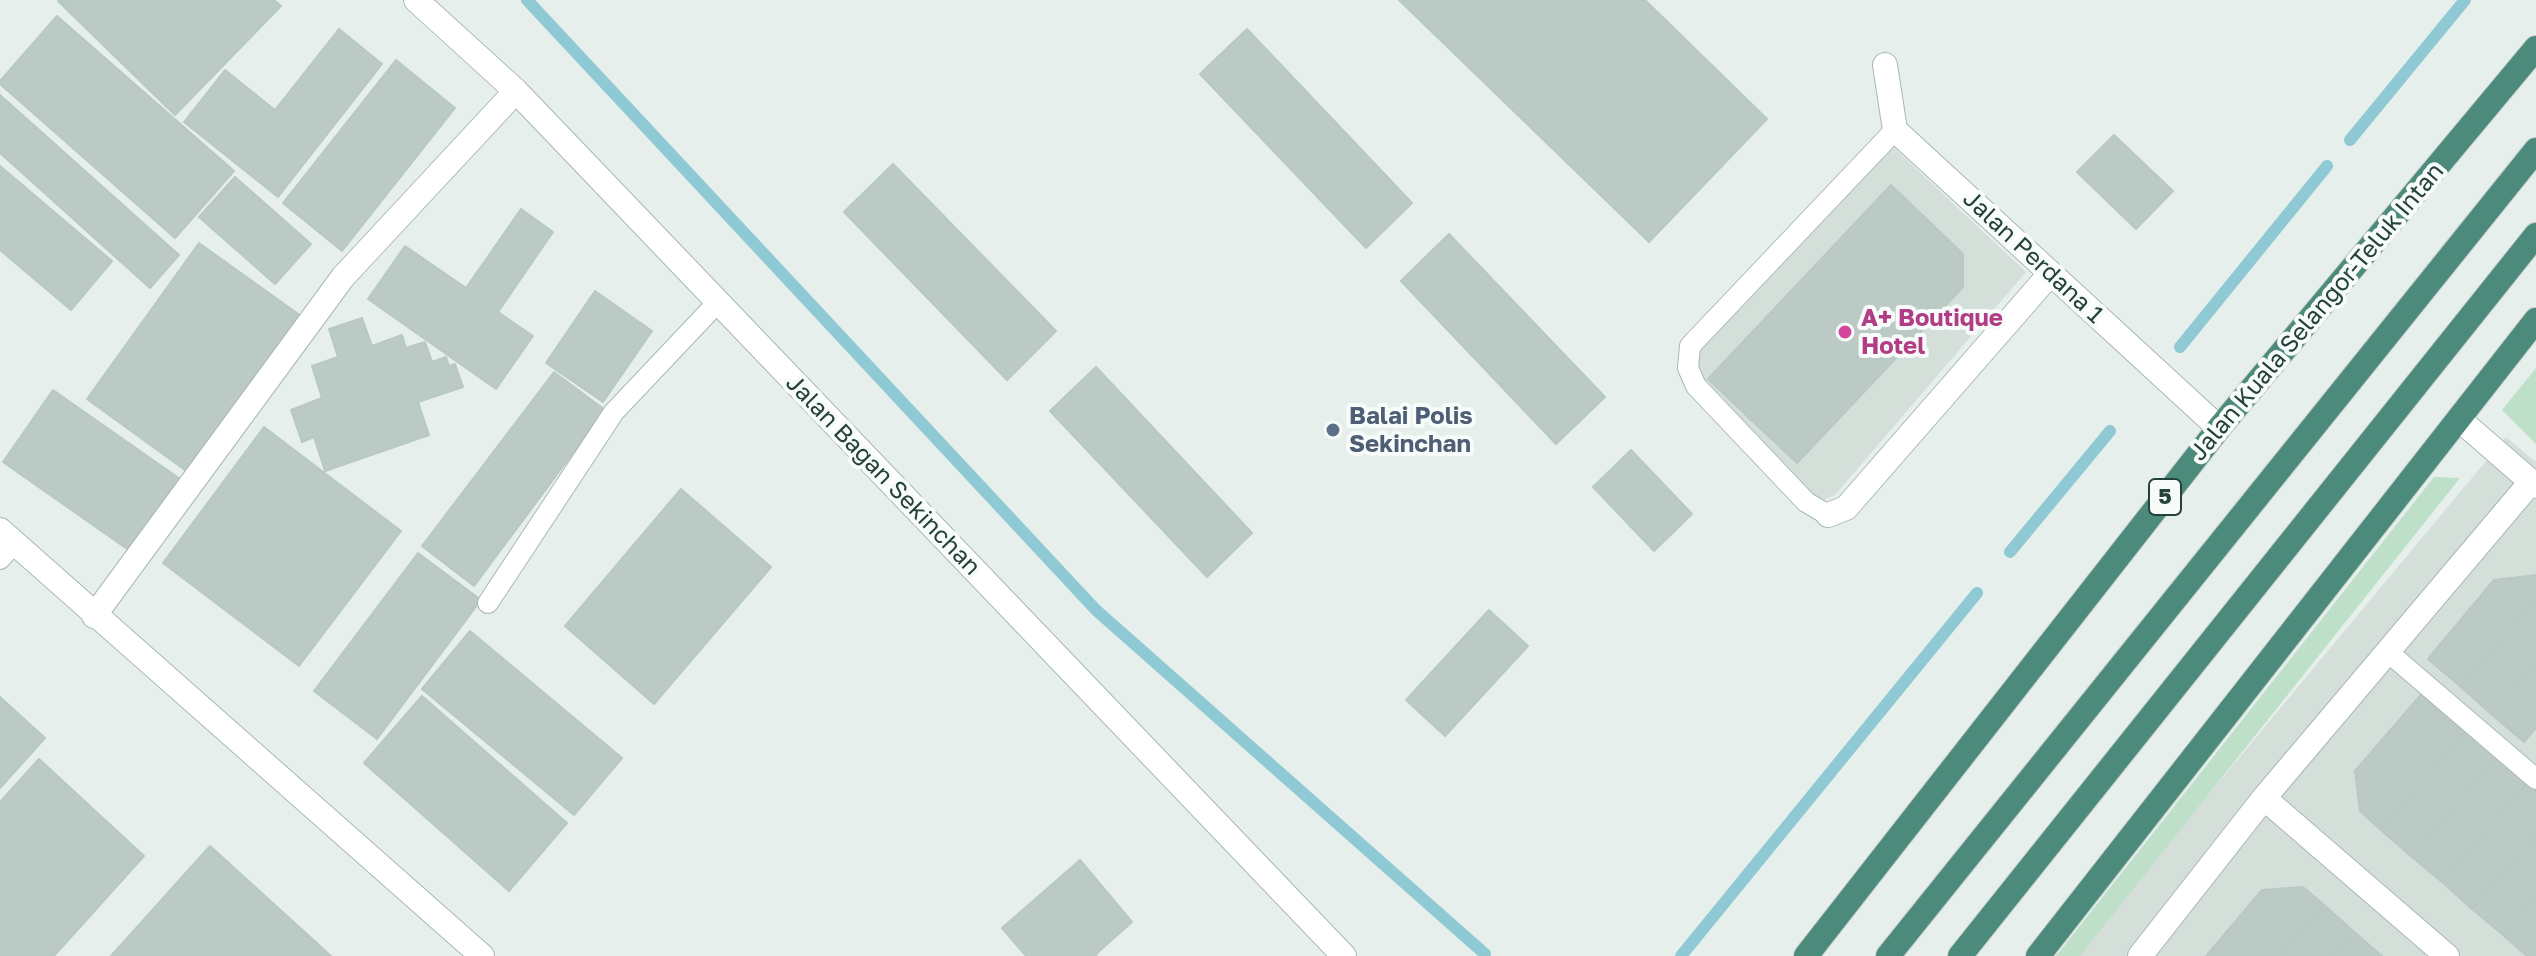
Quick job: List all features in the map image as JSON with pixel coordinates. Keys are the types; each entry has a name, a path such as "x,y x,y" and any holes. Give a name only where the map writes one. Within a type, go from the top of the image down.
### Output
{"highway":[{"name":"Jalan Kuala Selangor-Teluk Intan","path":"1806,956 2219,428 2536,48"},
{"path":"1888,956 2536,150"},
{"path":"1960,956 2536,235"},
{"path":"2038,956 2536,320"}],"street":[{"name":"Jalan Bagan Sekinchan","path":"416,0 516,91 1344,956"},
{"path":"1885,65 1895,130"},
{"path":"94,616 343,277 516,91"},
{"name":"Jalan Perdana 1","path":"1895,130 2219,428"},
{"path":"1828,515 1846,508 2050,274"},
{"path":"2141,956 2264,798 2534,484 2460,420"},
{"path":"5,544 94,616 482,956"},
{"path":"2264,798 2447,956"}],"lane":[{"path":"1828,515 1806,502 1696,386 1688,368 1690,346 1895,130"},
{"path":"488,603 614,412 718,302"},
{"path":"2388,652 2536,779"}],"shaded area":[{"path":"1892,146 2026,272 1835,495 1824,500 1812,495 1704,381 1696,369 1699,348"},
{"path":"2506,437 2536,462 2536,956 2074,956"}],"green space":[{"path":"2536,368 2536,444 2502,410"},
{"path":"2434,477 2460,478 2080,956 2056,956"}],"building":[{"path":"274,0 281,6 175,115 58,1"},
{"path":"1399,0 1645,0 1767,119 1649,242"},
{"path":"57,16 234,171 175,238 0,84"},
{"path":"339,29 382,64 278,197 184,122 225,70 275,110"},
{"path":"1247,29 1412,203 1366,248 1200,74"},
{"path":"396,60 455,108 342,251 283,203"},
{"path":"0,95 179,255 150,288 0,153"},
{"path":"2114,135 2173,191 2136,229 2077,172"},
{"path":"893,164 1056,331 1007,380 844,212"},
{"path":"0,166 112,261 71,310 0,250"},
{"path":"235,177 311,244 275,284 199,217"},
{"path":"1891,185 1963,254 1963,287 1797,463 1708,379"},
{"path":"521,209 553,232 498,312 533,336 496,389 368,299 405,246 466,288"},
{"path":"1449,234 1605,397 1556,444 1401,281"},
{"path":"199,243 301,316 189,473 87,399"},
{"path":"595,291 652,331 603,402 546,363"},
{"path":"362,318 372,346 402,335 406,348 425,342 432,362 446,357 449,366 455,364 463,387 418,402 429,435 325,471 314,437 302,442 291,410 322,398 312,366 338,357 329,329"},
{"path":"1096,367 1252,533 1207,577 1050,411"},
{"path":"554,372 605,410 474,586 422,546"},
{"path":"53,390 180,479 130,551 3,462"},
{"path":"264,427 401,531 299,666 163,563"},
{"path":"1631,450 1692,514 1654,551 1593,487"},
{"path":"681,489 771,567 654,704 565,626"},
{"path":"418,553 481,600 377,739 314,691"},
{"path":"2536,575 2536,600 2461,687 2428,659 2494,580"},
{"path":"2536,600 2536,663 2491,714 2461,687"},
{"path":"1489,610 1528,646 1445,736 1406,700"},
{"path":"470,631 622,758 574,815 422,689"},
{"path":"2536,663 2536,728 2524,742 2491,714"},
{"path":"2425,690 2469,728 2381,830 2360,811 2355,771"},
{"path":"422,696 567,823 509,891 364,763"},
{"path":"0,697 45,738 0,788"},
{"path":"2469,728 2499,754 2412,857 2381,830"},
{"path":"2499,754 2530,780 2442,882 2412,857"},
{"path":"39,759 144,856 54,956 0,956 0,802"},
{"path":"2530,780 2536,785 2536,834 2472,909 2442,882"},
{"path":"2536,834 2536,896 2503,935 2472,909"},
{"path":"210,846 331,956 111,956"},
{"path":"1080,860 1132,922 1097,956 1026,956 1002,928"},
{"path":"2303,887 2324,905 2279,956 2206,956 2262,890"},
{"path":"2536,896 2536,956 2527,956 2503,935"},
{"path":"2324,905 2353,931 2332,956 2279,956"},
{"path":"2353,931 2382,956 2332,956"}],"waterway":[{"path":"527,0 1096,610 1485,954"},
{"path":"2350,140 2465,0"},
{"path":"2180,347 2327,166"},
{"path":"2010,552 2110,431"},
{"path":"1681,956 1977,593"}],"place":[{"name":"A+ Boutique Hotel","path":"1845,332"},
{"name":"Balai Polis Sekinchan","path":"1333,430"}]}
